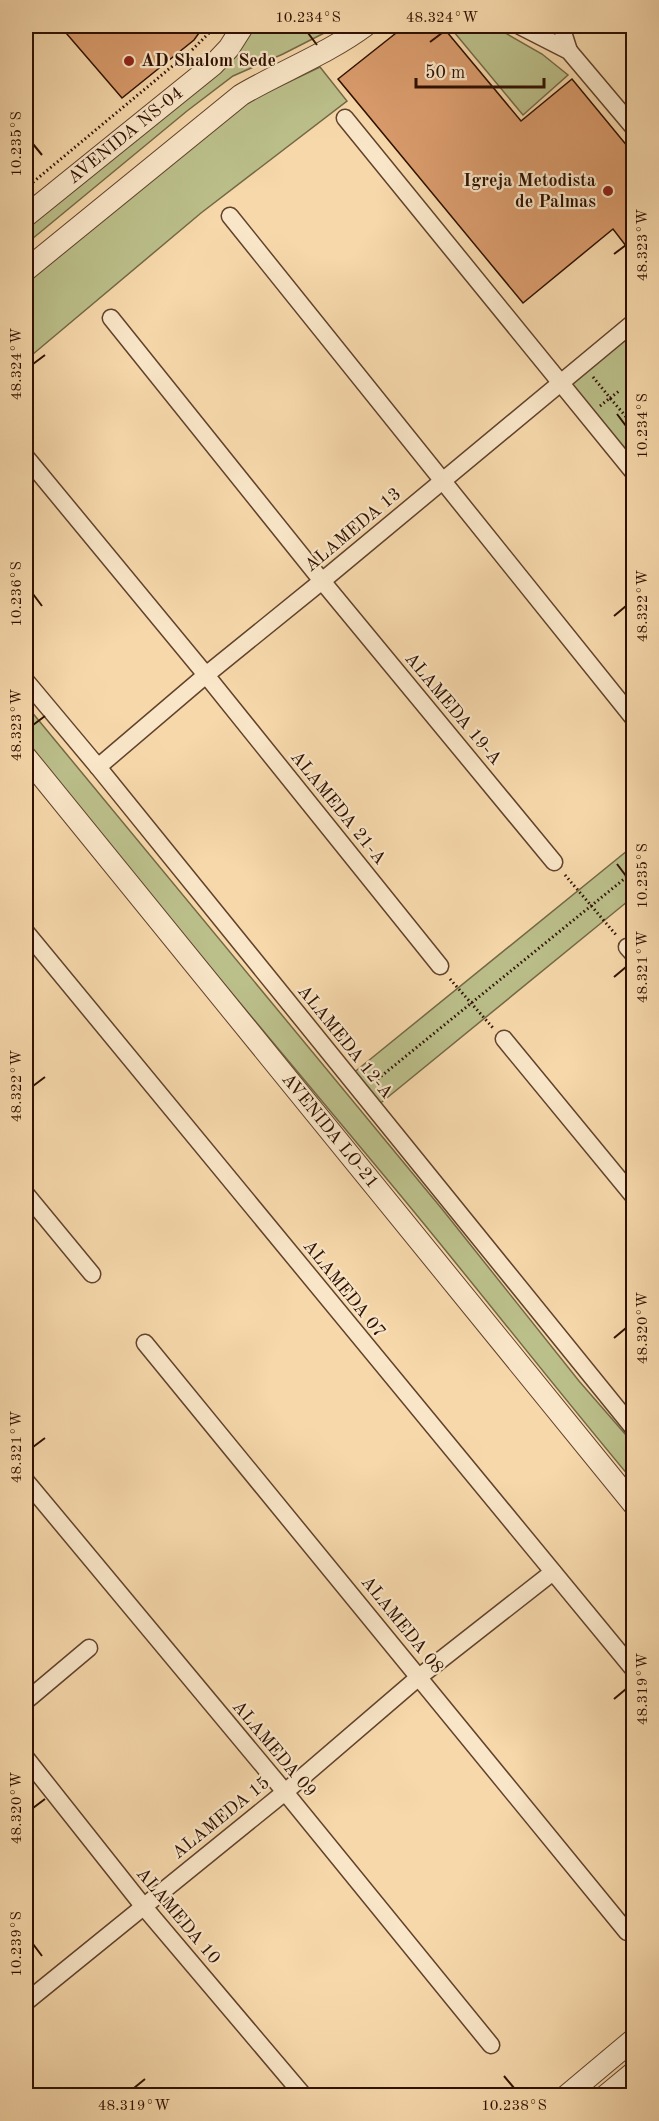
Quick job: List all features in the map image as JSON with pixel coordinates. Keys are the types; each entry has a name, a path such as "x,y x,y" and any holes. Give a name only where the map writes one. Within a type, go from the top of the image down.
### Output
{"street":[{"name":"AVENIDA NS-04","path":"26,216 213,65 229,48 243,26"},
{"path":"26,270 241,95 268,79 344,42 365,26"},
{"path":"520,26 569,51"},
{"path":"561,26 569,51 633,128"},
{"path":"345,118 633,473"},
{"path":"230,216 633,719"},
{"name":"ALAMEDA 19-A","path":"111,318 322,581 554,861"},
{"name":"ALAMEDA 13","path":"98,767 633,322"},
{"name":"ALAMEDA 21-A","path":"26,457 206,675 440,966"},
{"name":"ALAMEDA 12-A","path":"26,681 633,1429"},
{"name":"AVENIDA LO-21","path":"26,757 633,1505"},
{"name":"ALAMEDA 07","path":"26,932 633,1670"},
{"path":"504,1039 633,1197"},
{"path":"26,1194 92,1274"},
{"name":"ALAMEDA 08","path":"146,1343 627,1932"},
{"name":"ALAMEDA 09","path":"26,1481 285,1792 491,2045"},
{"name":"ALAMEDA 15","path":"26,2002 285,1792 419,1677 553,1572"},
{"path":"26,1701 89,1648"},
{"name":"ALAMEDA 10","path":"26,1758 144,1907 304,2096"},
{"path":"566,2096 633,2039"},
{"path":"605,2096 633,2072"}],"path":[{"path":"26,188 193,49 216,26"},
{"path":"610,398 633,426"},
{"path":"554,861 630,951"},
{"path":"361,1092 633,871"},
{"path":"440,966 470,1004 504,1039"}],"green space":[{"path":"249,26 338,26 233,76 187,111 26,244 26,227 126,144"},
{"path":"449,26 493,26 542,54 568,75 523,115"},
{"path":"320,67 347,101 201,213 26,360 26,283 235,110"},
{"path":"633,325 633,471 561,383"},
{"path":"26,705 442,1209 579,1381 633,1443 633,1481 406,1202 26,744"},
{"path":"633,846 633,897 377,1106 352,1074"}],"building":[{"name":"AD Shalom Sede","path":"60,26 204,26 194,40 122,98"},
{"path":"405,26 442,26 521,121 572,79 633,153 633,255 613,229 523,303 338,79"}],"place":[{"name":"AD Shalom Sede","path":"129,61"},
{"name":"Igreja Metodista de Palmas","path":"608,191"}]}
